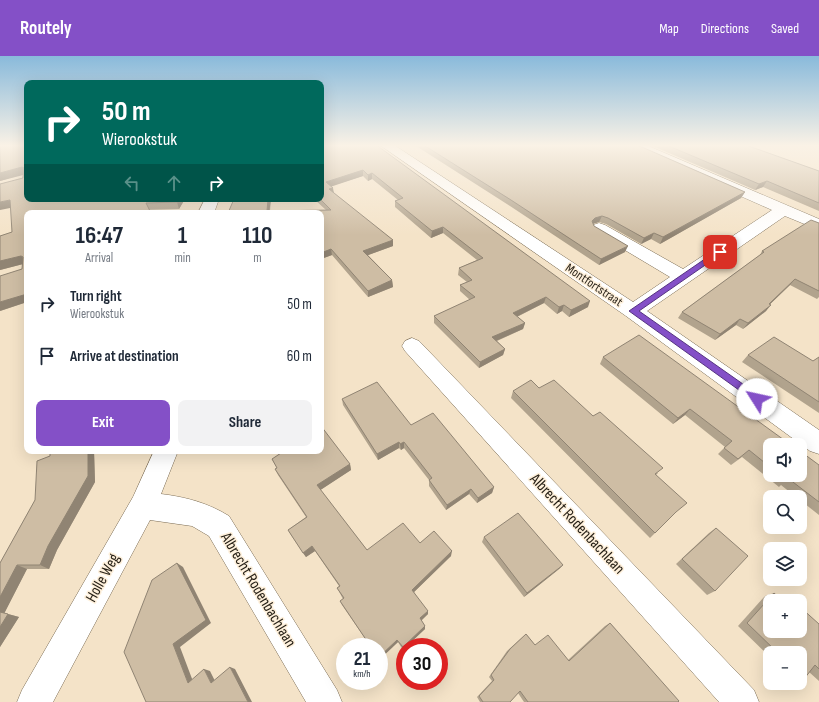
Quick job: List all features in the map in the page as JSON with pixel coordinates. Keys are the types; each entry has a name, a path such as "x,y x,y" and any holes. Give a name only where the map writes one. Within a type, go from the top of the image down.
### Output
{"street":[{"name":"Montfortstraat","path":"432,175 633,311 819,443"},
{"path":"707,175 819,225"},
{"path":"633,311 784,209"},
{"path":"598,228 683,277"},
{"name":"Albrecht Rodenbachlaan","path":"412,346 742,702"},
{"name":"Holle Weg","path":"34,702 143,506 165,454"},
{"name":"Albrecht Rodenbachlaan","path":"143,506 163,507 196,513 211,520 219,526 325,702"}],"building":[{"path":"24,175 24,202 177,202 146,203 150,210 24,210 24,295 0,302 0,276 22,269 23,257 21,256 0,261 0,236 12,232 10,200 0,202 0,184 23,178"},
{"path":"324,175 347,175 326,182 333,188 329,189 393,240 363,251 392,280 368,291 331,249 324,252 324,210 331,210 323,202"},
{"path":"375,175 418,175 590,301 571,310 564,305 559,307 546,297 513,313 525,323 492,337 505,349 480,362 434,316 475,297 460,285 472,280 459,268 483,258 443,227 432,231 395,201 403,198"},
{"path":"472,175 706,175 745,192 663,237 654,233 644,238 608,218 602,216 595,218 592,221 594,226 628,246 601,259"},
{"path":"738,175 819,175 819,203 767,181 759,184"},
{"path":"233,202 268,202 267,210 229,210"},
{"path":"811,220 819,223 819,291 795,279 769,304 771,305 748,323 740,319 720,334 682,312 764,252 762,251"},
{"path":"639,335 781,438 763,438 763,461 749,450 738,459 724,448 732,441 690,409 678,418 603,357"},
{"path":"774,337 813,361 819,357 819,402 748,355"},
{"path":"531,380 539,388 554,380 593,416 600,412 663,468 655,474 687,503 655,533 513,391"},
{"path":"377,382 411,425 433,413 494,487 478,498 471,489 447,505 429,480 432,478 404,442 400,444 399,442 377,454 342,399"},
{"path":"324,430 350,464 317,485 367,550 403,523 420,543 434,531 452,551 412,590 428,611 420,618 425,626 412,638 396,638 396,641 388,648 388,638 365,638 340,601 344,598 337,588 340,586 312,546 303,553 288,530 307,517 275,469 277,468 272,459 280,454 324,454"},
{"path":"50,454 88,454 88,476 48,546 40,565 17,565 0,597 0,563 35,500 37,461 50,456"},
{"path":"807,456 819,465 819,502 807,493 807,490 803,490 793,482 807,482"},
{"path":"518,513 563,565 527,593 484,537"},
{"path":"716,528 748,556 715,591 682,559"},
{"path":"177,563 206,620 173,644 188,683 204,669 211,683 230,667 248,702 146,702 124,652 152,580"},
{"path":"763,605 763,638 807,638 807,613 819,624 819,669 815,665 807,675 807,646 771,646 747,623"},
{"path":"0,612 8,614 0,627"},
{"path":"610,623 679,701 678,702 528,702 520,691 510,702 483,702 479,696 494,680 491,675 510,649 526,634 535,645 548,635 569,661"}],"route":[{"path":"720,252 633,311 757,399"}]}
